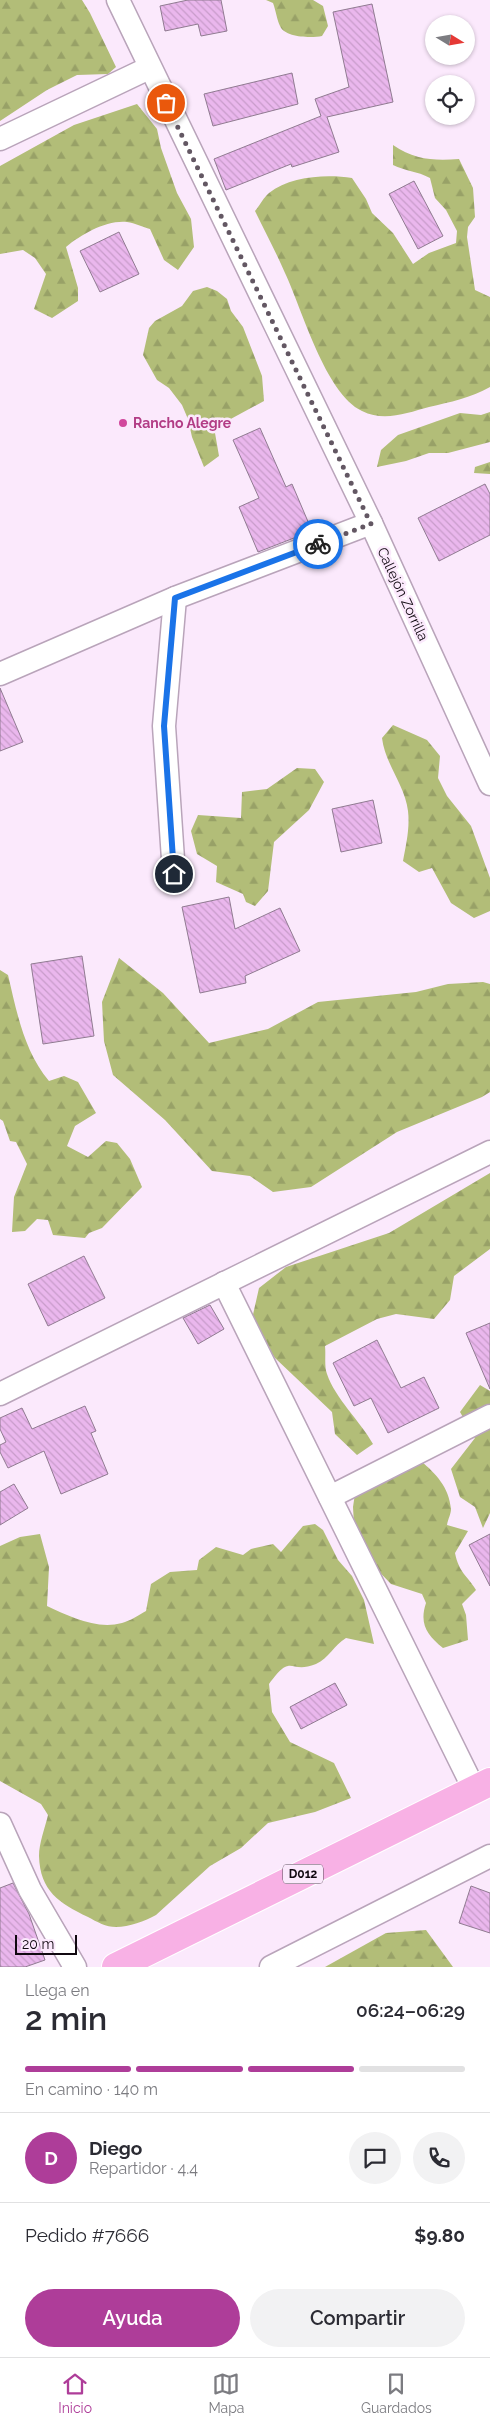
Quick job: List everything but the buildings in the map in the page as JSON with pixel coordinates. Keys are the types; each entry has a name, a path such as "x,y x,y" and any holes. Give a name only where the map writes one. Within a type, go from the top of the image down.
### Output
{"main road":[{"name":"D012","path":"116,1967 482,1785"}],"street":[{"name":"Callejón Zorrilla","path":"118,0 371,524 490,784"},
{"path":"0,139 150,68"},
{"path":"0,674 175,598 371,524"},
{"path":"174,874 164,726 175,598"},
{"path":"0,1394 490,1152"},
{"path":"224,1283 330,1497 482,1785"},
{"path":"330,1497 490,1416"},
{"path":"0,1824 30,1890 75,1967"},
{"path":"271,1967 490,1856"}],"green space":[{"path":"0,0 82,0 116,67 108,74 77,75 47,90 0,121"},
{"path":"266,0 313,0 323,6 328,26 322,36 306,37 287,33 280,26 273,3"},
{"path":"137,104 157,129 161,148 177,193 191,219 194,247 178,270 164,260 150,229 119,222 95,229 79,237 66,247 78,288 78,301 52,318 34,309 46,274 35,258 23,250 0,254 0,166 74,125"},
{"path":"393,145 417,157 442,160 459,159 473,188 475,217 468,227 467,237 475,290 490,297 490,387 453,401 404,414 379,416 362,411 349,401 337,387 326,369 307,328 282,265 255,211 269,193 287,183 331,176 352,178 366,199 372,213 393,233 413,264 429,253 456,243 457,231 446,210 435,198 430,178 393,165"},
{"path":"207,287 217,291 227,299 231,311 243,327 262,376 264,401 227,421 215,433 219,456 204,467 182,405 169,388 157,380 143,355 149,328 155,321 182,306 193,291"},
{"path":"490,412 490,442 448,453 429,453 406,461 377,467 381,450 398,435 460,413 481,415"},
{"path":"490,462 490,474 474,473 475,467"},
{"path":"393,725 427,740 440,756 438,778 447,796 471,826 490,878 490,911 474,918 451,903 432,868 419,872 403,861 408,830 408,811 403,792 387,757 382,738"},
{"path":"297,768 315,769 324,782 309,810 274,842 268,891 255,906 246,902 243,894 216,882 217,866 197,854 191,831 198,815 241,818 242,792 267,789"},
{"path":"119,958 163,993 209,1043 268,1029 318,1002 416,992 448,984 483,982 490,984 490,1092 397,1132 311,1187 273,1192 250,1176 212,1171 165,1120 113,1075 104,1041 102,1002"},
{"path":"0,970 8,975 22,1031 40,1069 49,1081 64,1076 78,1082 96,1113 75,1126 67,1146 88,1157 106,1141 117,1143 130,1159 142,1187 102,1228 89,1233 85,1238 53,1235 48,1220 37,1219 25,1231 12,1232 14,1197 27,1164 16,1142 10,1141 3,1121 0,1119"},
{"path":"490,1173 490,1249 454,1276 450,1300 434,1319 396,1314 377,1319 325,1346 326,1368 331,1383 373,1444 357,1455 335,1434 332,1412 275,1358 260,1336 252,1319 259,1288 286,1267 389,1233"},
{"path":"480,1385 490,1391 490,1513 483,1528 475,1507 460,1497 451,1469 475,1438 460,1412"},
{"path":"421,1461 437,1476 448,1494 451,1513 447,1525 468,1531 455,1553 461,1570 476,1590 462,1604 466,1615 468,1640 443,1648 429,1634 424,1623 423,1617 426,1603 422,1594 391,1584 362,1554 354,1525 353,1507 357,1480"},
{"path":"315,1524 323,1530 338,1560 352,1576 364,1600 374,1644 346,1638 316,1664 307,1667 287,1666 269,1684 272,1712 290,1742 334,1763 351,1798 315,1812 268,1823 241,1848 210,1866 156,1915 131,1925 121,1927 109,1926 60,1901 47,1887 40,1868 40,1846 48,1815 41,1804 0,1781 0,1546 20,1537 40,1534 49,1567 47,1606 83,1621 112,1625 128,1621 146,1611 151,1584 170,1572 197,1570 199,1560 216,1547 243,1555 251,1549 273,1544 281,1552 303,1526"},
{"path":"426,1930 453,1967 325,1967 386,1933"}],"way so far":[{"path":"166,103 371,524 318,544"}],"place":[{"name":"Rancho Alegre","path":"123,423"}],"route":[{"path":"174,874 164,726 175,598 318,544"}]}
